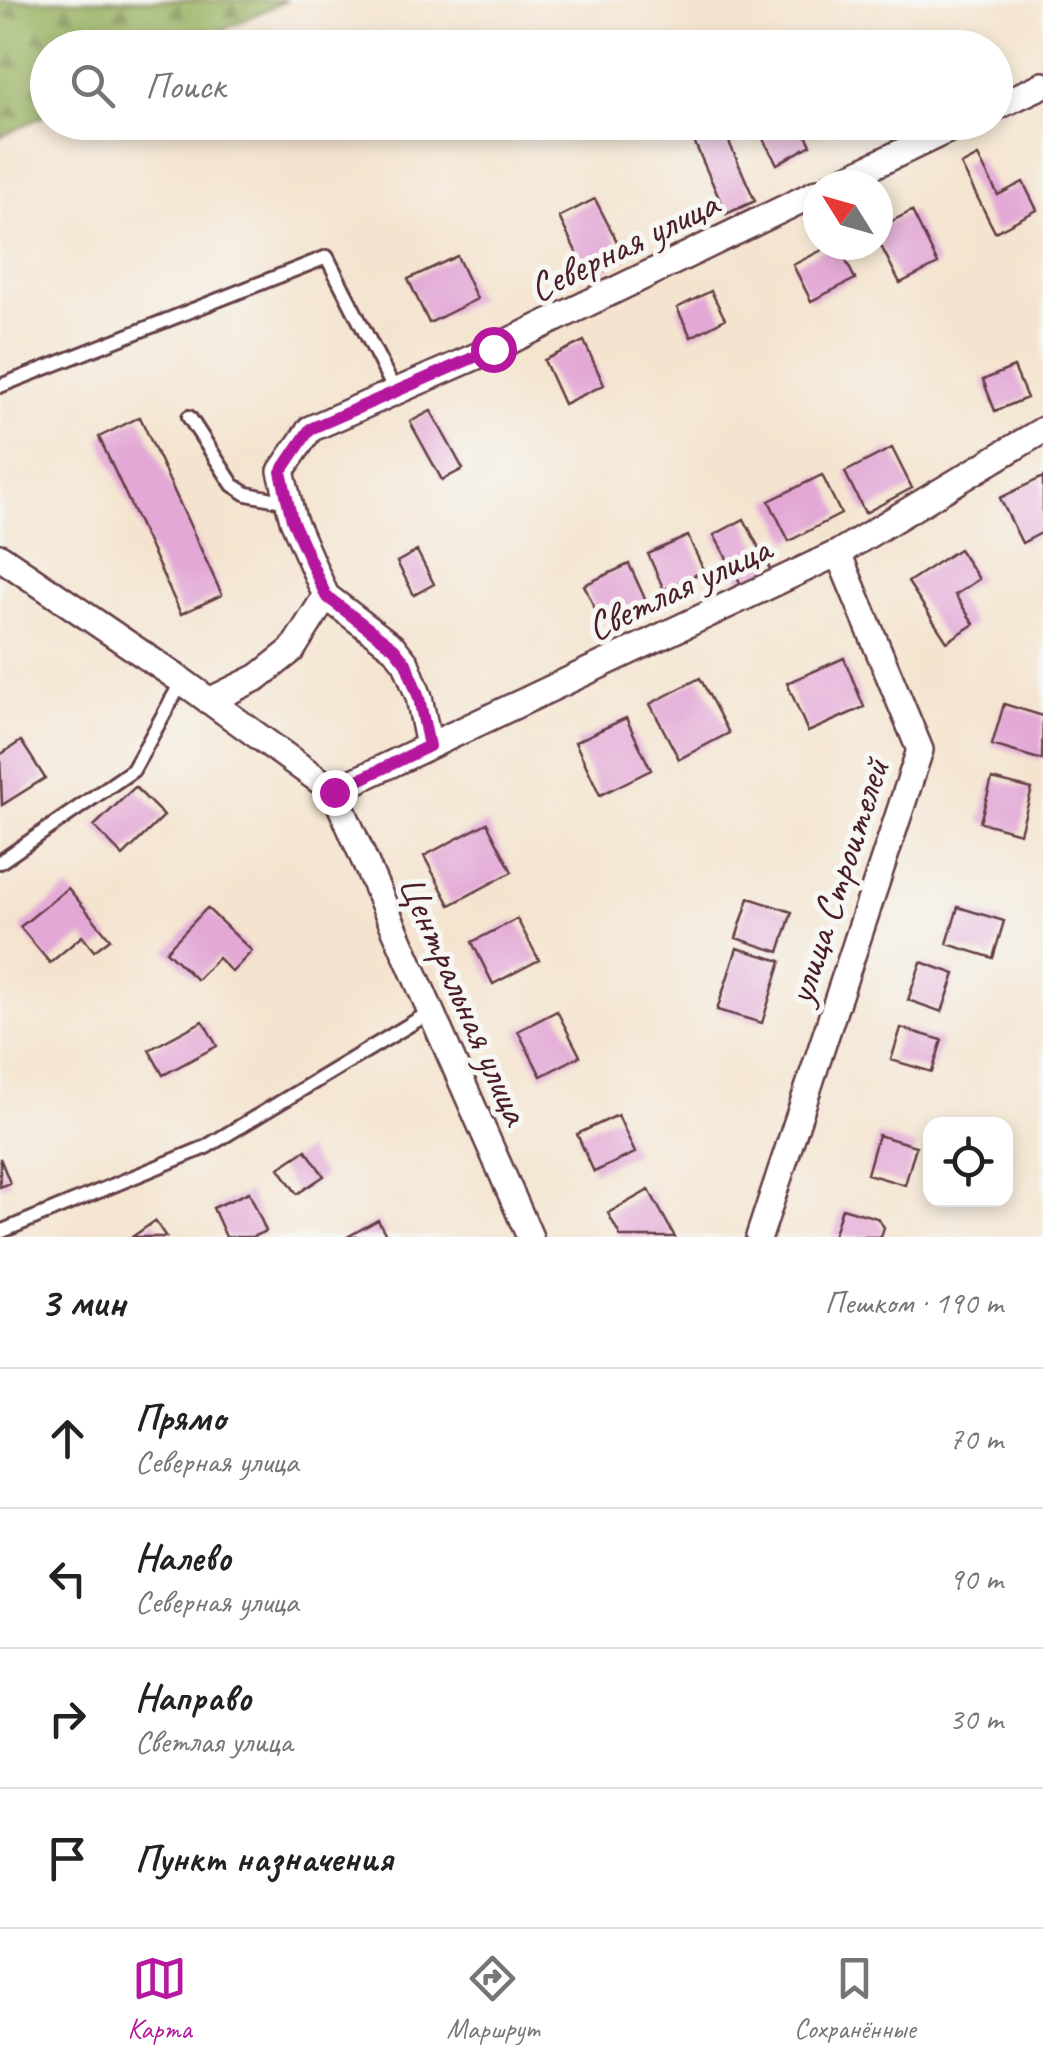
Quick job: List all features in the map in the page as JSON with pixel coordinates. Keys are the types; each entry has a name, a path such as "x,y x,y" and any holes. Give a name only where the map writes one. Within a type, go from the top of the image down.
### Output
{"street":[{"path":"1013,99 1043,84"},
{"path":"865,170 927,140"},
{"name":"Северная улица","path":"429,746 419,698 406,663 394,648 326,596 292,520 281,472 310,429 493,349 803,199"},
{"name":"Светлая улица","path":"334,792 838,554 1043,430"},
{"name":"улица Строителей","path":"760,1237 920,750 838,554"},
{"path":"0,558 182,681 334,792"},
{"path":"209,701 258,678 292,650 326,596"},
{"name":"Центральная улица","path":"334,792 530,1237"}],"lane":[{"path":"0,386 327,257 395,391"},
{"path":"188,417 233,484 247,494 288,502"},
{"path":"0,862 132,770 182,681"},
{"path":"0,1232 206,1148 429,1013"}],"green space":[{"path":"0,0 287,0 223,30 30,30 30,122 0,137"}],"building":[{"path":"693,140 728,140 755,201 726,214"},
{"path":"764,140 808,140 811,145 777,164"},
{"path":"978,156 998,195 1023,182 1037,210 995,232 961,165"},
{"path":"595,199 626,259 589,278 559,217"},
{"path":"912,211 938,264 900,283 888,260 893,260 893,220"},
{"path":"457,256 477,299 429,323 408,279"},
{"path":"803,260 846,260 855,279 811,301 793,265"},
{"path":"711,291 725,319 691,337 677,308"},
{"path":"584,341 604,385 564,404 544,360"},
{"path":"1014,367 1027,398 995,411 983,380"},
{"path":"431,411 463,469 442,480 410,422"},
{"path":"140,417 222,595 181,614 99,437"},
{"path":"892,448 912,488 865,513 845,472"},
{"path":"822,475 841,514 789,541 769,501"},
{"path":"1043,477 1043,532 1022,543 1000,498"},
{"path":"744,519 771,571 742,586 714,535"},
{"path":"688,536 704,571 664,590 648,554"},
{"path":"959,549 979,579 955,595 974,624 947,642 908,582"},
{"path":"417,551 434,584 414,595 397,562"},
{"path":"629,564 646,601 601,622 584,585"},
{"path":"844,658 864,707 808,732 787,683"},
{"path":"700,678 729,733 679,759 650,704"},
{"path":"1004,704 1043,716 1042,760 992,745"},
{"path":"626,718 651,770 600,795 575,742"},
{"path":"21,741 45,778 2,805 0,755"},
{"path":"992,779 1032,789 1020,833 980,822"},
{"path":"135,787 164,816 123,856 94,826"},
{"path":"487,823 512,872 450,905 424,856"},
{"path":"68,888 110,939 94,951 82,936 50,963 20,927"},
{"path":"749,898 792,912 779,952 736,938"},
{"path":"958,907 1004,921 993,958 947,944"},
{"path":"207,908 252,951 232,972 218,958 197,980 166,951"},
{"path":"517,919 539,960 493,984 472,942"},
{"path":"737,948 781,961 762,1023 717,1010"},
{"path":"921,962 955,974 942,1012 908,1000"},
{"path":"557,1011 580,1056 541,1076 518,1031"},
{"path":"203,1021 217,1046 163,1075 149,1050"},
{"path":"901,1028 942,1040 932,1072 891,1060"},
{"path":"618,1115 635,1153 594,1172 577,1134"},
{"path":"878,1135 916,1146 905,1185 867,1174"},
{"path":"306,1150 324,1176 297,1194 279,1168"},
{"path":"0,1158 10,1183 0,1187"},
{"path":"649,1190 675,1237 621,1237 608,1213"},
{"path":"249,1192 266,1231 252,1237 226,1237 213,1208"},
{"path":"842,1208 877,1218 884,1227 881,1237 833,1237"},
{"path":"378,1220 387,1237 347,1237"},
{"path":"155,1221 166,1237 132,1237"}],"route":[{"path":"334,792 429,746 419,698 406,663 394,648 326,596 292,520 281,472 290,453 310,429 493,349"}]}
